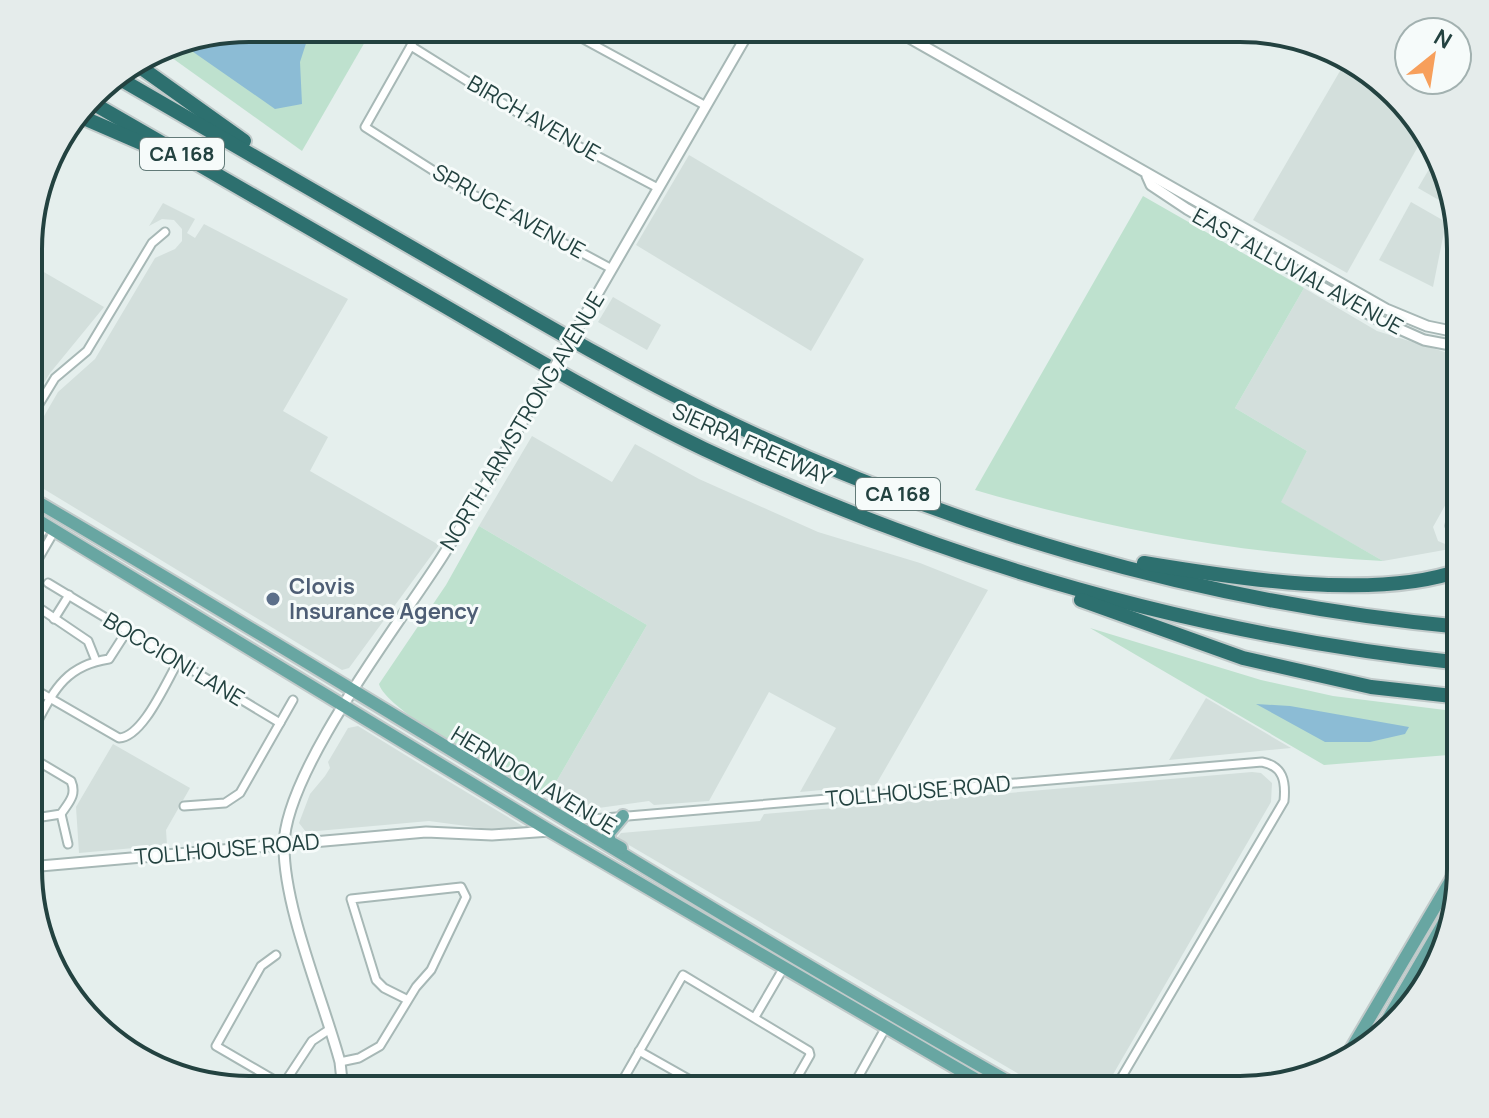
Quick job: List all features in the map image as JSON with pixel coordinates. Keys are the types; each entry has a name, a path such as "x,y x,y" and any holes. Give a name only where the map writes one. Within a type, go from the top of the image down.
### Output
{"highway":[{"path":"145,70 263,154 284,174"},
{"name":"SIERRA FREEWAY","path":"126,83 674,395 845,473 980,523 1097,559 1217,588 1447,624"},
{"name":"SIERRA FREEWAY","path":"99,106 584,386 701,447 861,517 1026,575 1236,629 1366,652 1447,661"},
{"path":"87,120 275,208"},
{"path":"980,523 1145,563 1322,583 1412,582 1447,573"},
{"path":"1026,575 1074,597 1243,658 1371,687 1447,695"}],"main road":[{"name":"HERNDON AVENUE","path":"42,505 643,868 888,1021 999,1076"},
{"name":"HERNDON AVENUE","path":"42,523 550,831 783,969 836,990 972,1076"},
{"path":"51,528 61,524 112,554 163,575"},
{"path":"432,760 444,757 550,821 564,821"},
{"path":"579,848 587,842 632,868 643,868 638,858 608,837 612,826 623,816"},
{"path":"1367,1032 1446,890"},
{"path":"1395,1007 1434,939"}],"street":[{"path":"411,46 413,42"},
{"path":"589,42 706,106"},
{"name":"NORTH ARMSTRONG AVENUE","path":"342,1076 289,889 284,845 294,798 353,692 471,512 743,42"},
{"name":"EAST ALLUVIAL AVENUE","path":"916,42 1147,176 1156,177 1219,211 1397,315 1447,329"},
{"name":"SPRUCE AVENUE","path":"411,46 365,127 459,187 612,269"},
{"name":"BIRCH AVENUE","path":"411,46 539,126 658,188"},
{"name":"EAST ALLUVIAL AVENUE","path":"1147,176 1151,185 1187,209 1379,320 1424,340 1447,344"},
{"path":"42,399 55,378 87,351 152,243 165,232"},
{"path":"42,539 51,528"},
{"path":"42,549 51,528"},
{"name":"BOCCIONI LANE","path":"48,583 280,723"},
{"path":"54,619 69,595"},
{"name":"BOCCIONI LANE","path":"42,610 88,641 96,661"},
{"path":"42,714 66,675 112,656 127,631"},
{"path":"42,693 119,738 128,738 139,728 178,662"},
{"path":"184,806 225,803 240,793 293,700"},
{"name":"TOLLHOUSE ROAD","path":"564,821 1262,762 1271,764 1281,772 1286,786 1284,801 1122,1076"},
{"path":"42,764 71,781 74,787 73,797 61,814 42,817"},
{"path":"61,814 68,844"},
{"name":"TOLLHOUSE ROAD","path":"42,866 426,832 492,835 550,831"},
{"path":"340,1062 359,1058 380,1046 444,945 466,897 461,887 351,899 376,980 384,988 408,1000"},
{"path":"268,1076 216,1046 261,966 276,955"},
{"path":"755,1017 783,969"},
{"path":"625,1076 683,975 809,1051 810,1055 799,1076"},
{"path":"859,1076 888,1021"},
{"path":"289,1076 312,1041 330,1029"},
{"path":"639,1051 683,1076"}],"shaded area":[{"path":"1341,69 1377,93 1396,112 1419,145 1347,273 1253,220"},
{"path":"689,155 864,259 811,351 636,245"},
{"path":"1430,167 1442,202 1418,188"},
{"path":"1411,202 1445,221 1433,287 1379,260"},
{"path":"163,203 195,219 187,233 195,238 204,224 348,299 283,411 328,437 310,471 439,545 349,668 342,670 42,488 42,420 58,392 95,359 155,258 175,249 182,241 182,229 174,220 162,219 149,226"},
{"path":"42,271 104,307 42,386"},
{"path":"1304,288 1377,331 1447,353 1447,502 1433,527 1438,541 1447,545 1447,550 1383,561 1280,502 1307,451 1235,408"},
{"path":"613,297 661,325 647,350 598,322"},
{"path":"532,436 612,482 635,444 699,479 818,532 920,563 988,590 876,785 800,792 836,728 769,692 709,801 654,805 649,801 577,811 549,794 647,625 479,526"},
{"path":"1206,698 1291,748 1169,760"},
{"path":"358,726 526,828 496,830 429,821 306,832 299,823 310,794 330,768 328,762 348,728"},
{"path":"113,744 190,788 166,830 167,845 79,853 76,807"},
{"path":"1252,772 1261,773 1272,783 1271,802 1112,1076 1022,1076 617,838 621,833 760,821 764,814"}],"green space":[{"path":"235,42 365,42 302,151 171,57 208,46"},
{"path":"1143,196 1304,288 1235,408 1307,451 1281,502 1383,561 1278,553 1177,538 1077,517 975,490"},
{"path":"479,526 647,625 549,794 537,795 450,743 403,710 379,684 446,585"},
{"path":"1090,628 1261,680 1333,696 1447,710 1447,755 1324,765"}],"water":[{"path":"235,42 306,42 300,62 302,104 275,109 191,51"},
{"path":"1256,704 1290,706 1409,727 1405,734 1370,742 1325,742"}],"place":[{"name":"Clovis Insurance Agency","path":"273,599"}]}
